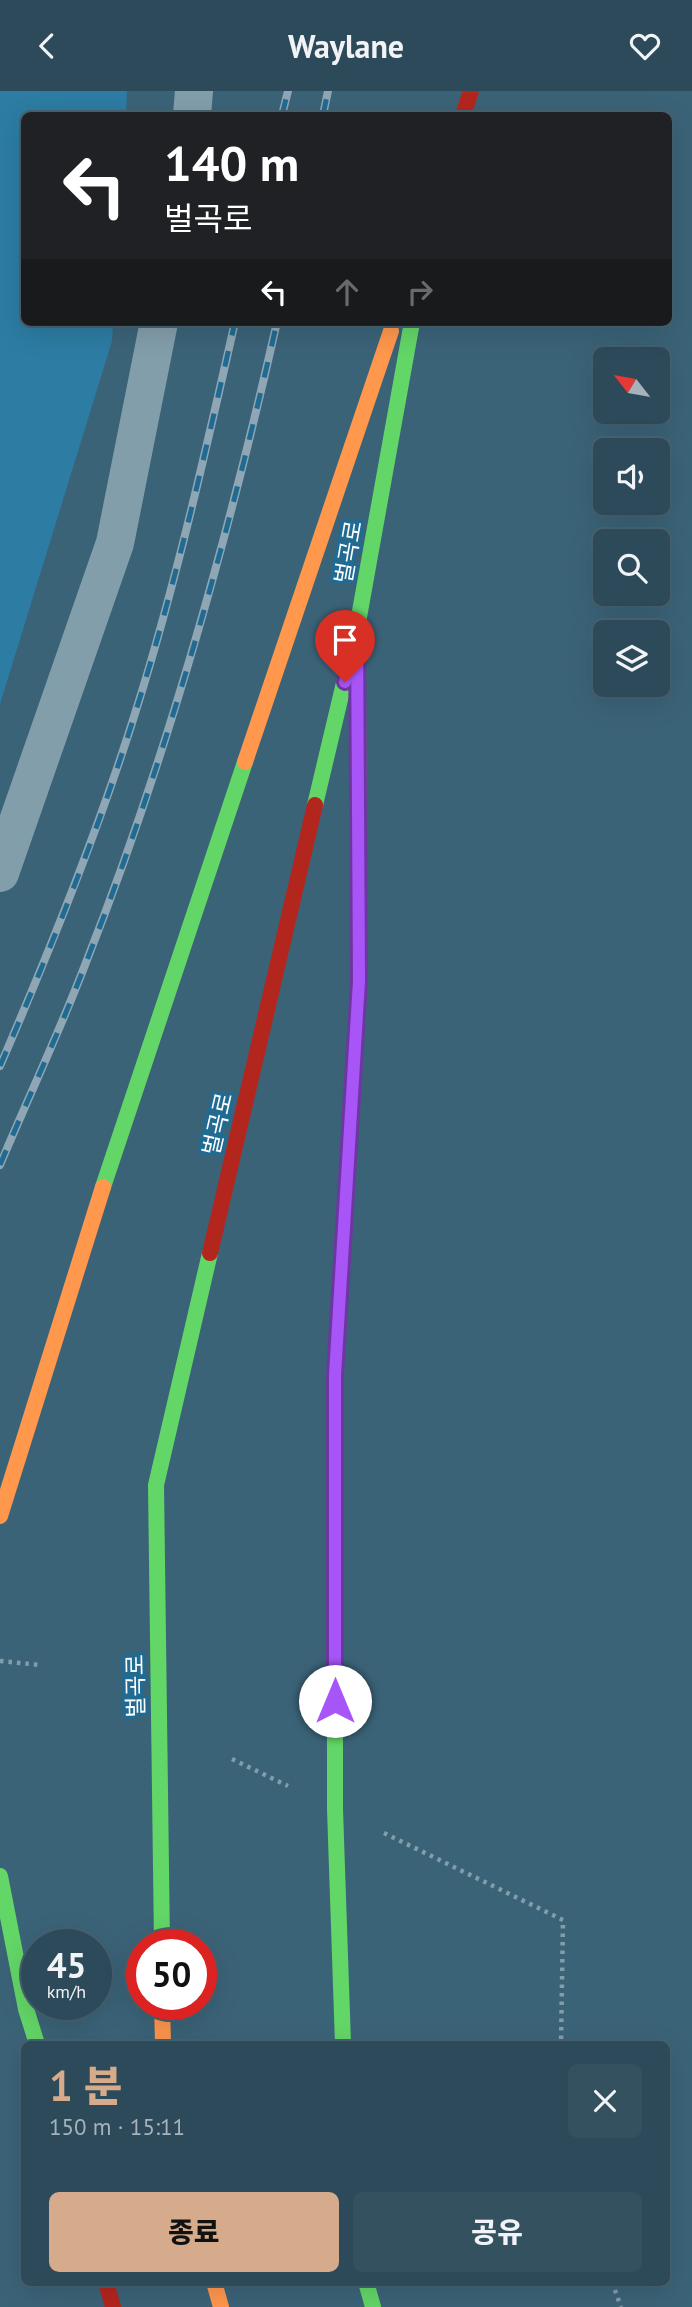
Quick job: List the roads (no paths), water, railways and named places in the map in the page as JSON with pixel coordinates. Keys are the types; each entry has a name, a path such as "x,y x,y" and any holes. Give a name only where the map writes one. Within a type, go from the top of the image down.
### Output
{"main road":[{"path":"464,112 471,91"},
{"path":"0,1516 124,1121 393,326"},
{"name":"벌곡로","path":"162,1929 156,1485 357,628 411,326"},
{"path":"343,2041 335,1809 335,1375 359,981 357,628"},
{"path":"0,1876 26,2009 36,2041"},
{"path":"162,2020 163,2041"},
{"path":"107,2286 113,2307"},
{"path":"215,2286 221,2307"},
{"path":"367,2286 373,2307"}],"street":[{"path":"192,112 194,91"},
{"path":"0,873 115,543 158,326"}],"railway":[{"path":"283,112 288,91"},
{"path":"324,112 328,91"},
{"path":"0,1066 74,887 138,704 178,562 234,326"},
{"path":"0,1165 75,990 143,808 216,566 276,326"}]}
